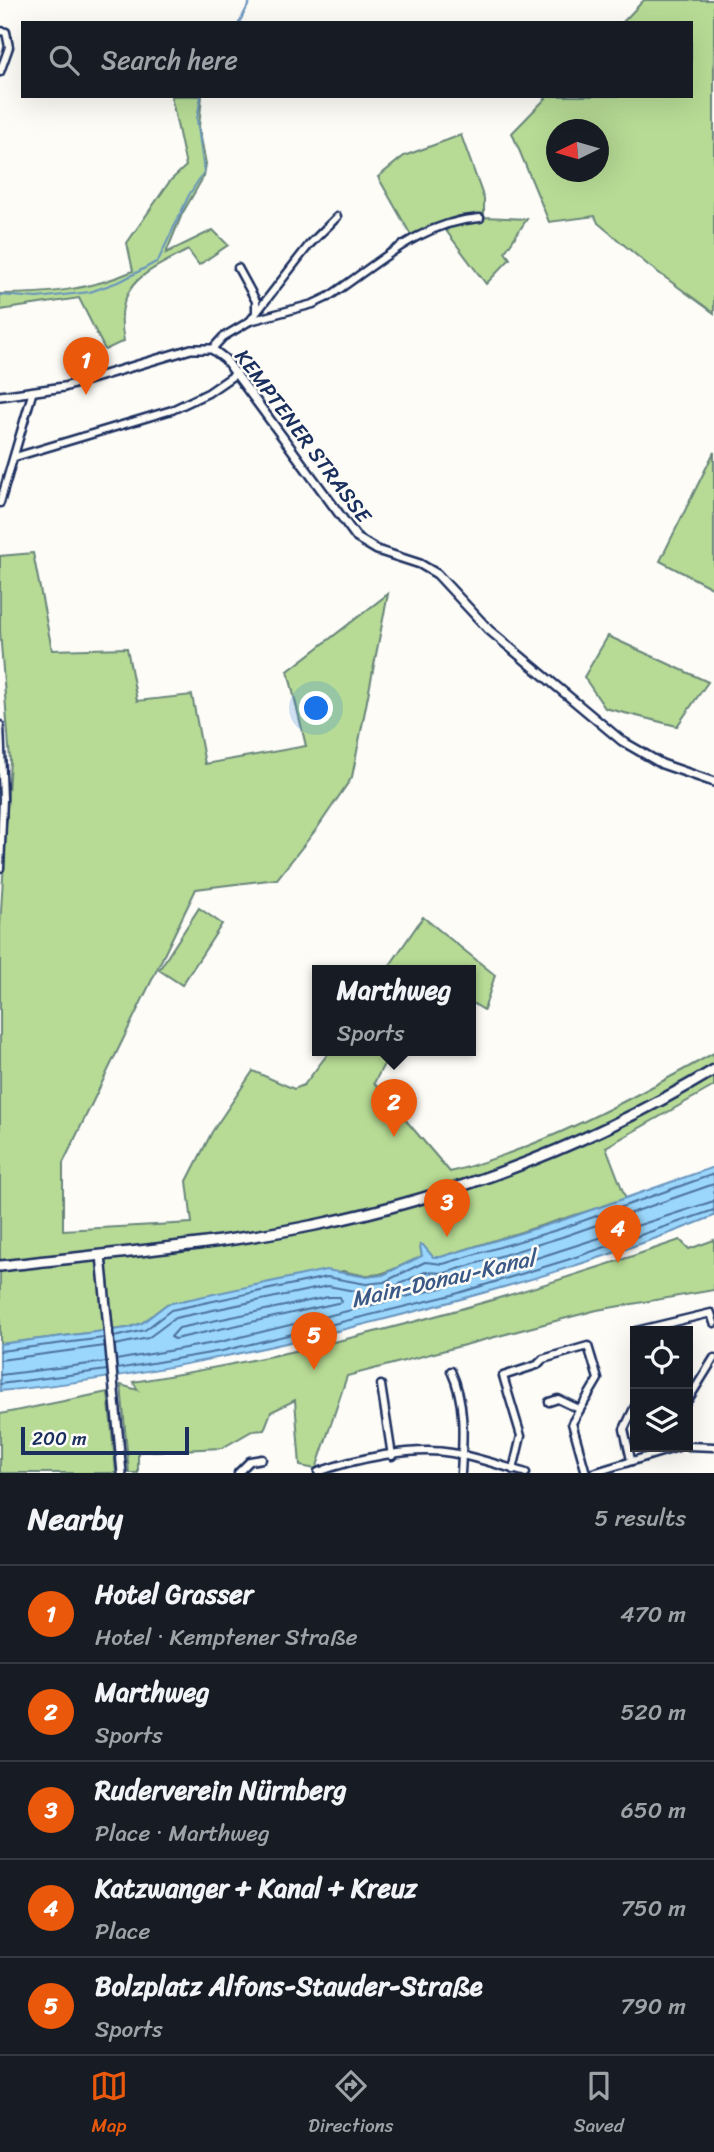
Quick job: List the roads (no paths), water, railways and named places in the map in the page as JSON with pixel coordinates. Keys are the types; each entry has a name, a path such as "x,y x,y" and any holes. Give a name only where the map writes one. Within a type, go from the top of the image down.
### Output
{"main road":[{"path":"0,1266 277,1232 436,1195 580,1140 714,1070"}],"street":[{"path":"0,32 6,32 10,40 0,72"},
{"path":"250,321 309,245 337,217"},
{"path":"212,349 223,337 250,321 313,304 328,297 428,229 455,220 480,218"},
{"path":"238,268 256,301 256,314"},
{"name":"KEMPTENER STRASSE","path":"0,396 32,394 64,387 177,353 212,349 237,373 357,538 377,550 420,564 437,574 489,630 622,741 662,764 714,782"},
{"path":"15,457 173,410 208,393 237,373"},
{"path":"0,503 32,394"},
{"path":"0,725 0,868"},
{"path":"102,1255 122,1473"},
{"path":"654,1326 711,1313 714,1323"},
{"path":"513,1469 521,1436 503,1376 537,1366 543,1359 588,1346 598,1379 579,1409 572,1428 586,1473"},
{"path":"693,1392 714,1358"},
{"path":"451,1371 461,1410 461,1473"},
{"path":"380,1385 392,1456"},
{"path":"549,1402 558,1399 579,1409"},
{"path":"630,1416 624,1429 631,1461"},
{"path":"693,1446 714,1447"},
{"path":"318,1472 339,1465 435,1451 526,1473"},
{"path":"593,1473 661,1452"},
{"path":"237,1473 250,1461 262,1459"}],"water":[{"name":"Main-Donau-Kanal","path":"714,1167 714,1216 559,1271 401,1315 252,1351 152,1370 0,1391 0,1344 128,1328 142,1323 167,1304 326,1270 367,1277 383,1275 422,1256 420,1245 433,1257 441,1257 557,1222"}],"waterway":[{"path":"240,21 251,0"},
{"path":"0,295 37,298 90,292 121,281 158,261 189,195 204,172 197,119 201,98"}],"place":[{"name":"Hotel Grasser","path":"86,395"},
{"name":"Marthweg","path":"394,1137"},
{"name":"Ruderverein Nürnberg","path":"447,1237"},
{"name":"Katzwanger + Kanal + Kreuz","path":"618,1263"},
{"name":"Bolzplatz Alfons-Stauder-Straße","path":"314,1370"}]}
